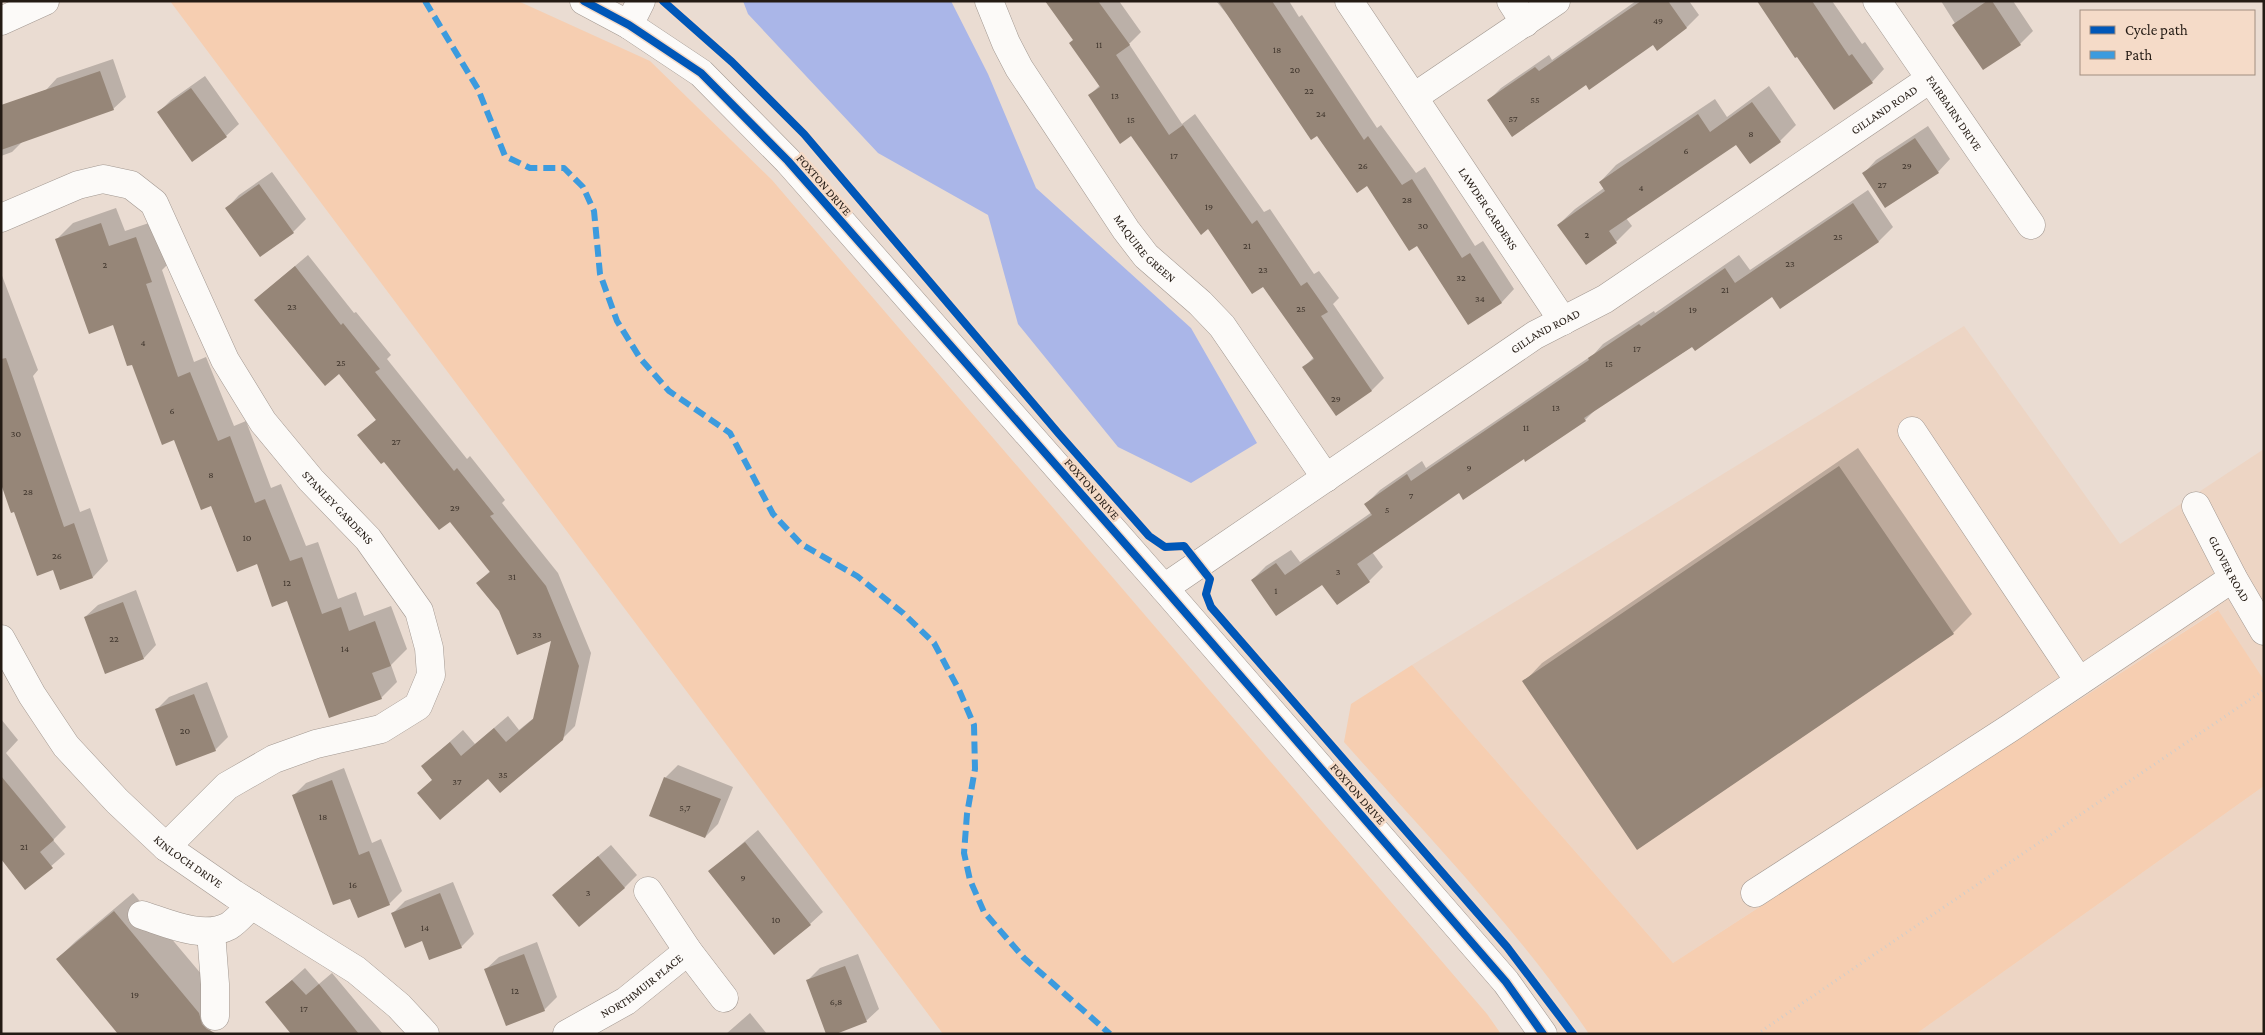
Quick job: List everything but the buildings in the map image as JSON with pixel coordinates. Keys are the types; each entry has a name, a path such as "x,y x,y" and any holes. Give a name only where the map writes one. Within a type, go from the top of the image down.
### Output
{"street":[{"path":"1,21 45,1"},
{"name":"FOXTON DRIVE","path":"584,1 629,25 701,73 788,161 1164,588 1506,982 1543,1034"},
{"path":"629,25 641,1"},
{"name":"MAQUIRE GREEN","path":"989,1 1006,43 1019,68 1126,230 1146,256 1200,303 1222,326 1326,478"},
{"name":"LAWDER GARDENS","path":"1349,1 1563,321"},
{"path":"1414,97 1518,12 1556,1"},
{"name":"FAIRBAIRN DRIVE","path":"1877,1 2031,225"},
{"name":"GILLAND ROAD","path":"1164,588 1536,335 1605,299 1930,79"},
{"name":"STANLEY GARDENS","path":"1,218 78,185 104,179 131,185 154,203 224,360 263,422 311,480 368,539 419,612 429,648 430,675 418,706 381,729 316,744 274,759 227,786 166,847"},
{"path":"1912,431 2079,681"},
{"name":"GLOVER ROAD","path":"2196,506 2232,578 2264,631"},
{"path":"1754,893 2079,681 2232,578"},
{"name":"KINLOCH DRIVE","path":"1,639 32,695 66,746 117,801 166,847 252,905 356,970 399,1006 425,1034"},
{"name":"NORTHMUIR PLACE","path":"648,891 688,951 724,998"},
{"path":"142,915 186,929 211,932 229,926 252,905"},
{"path":"211,932 215,984 215,1016"},
{"name":"NORTHMUIR PLACE","path":"568,1034 626,1000 688,951"}],"path":[{"path":"1757,1034 2264,690"}],"shaded area":[{"path":"170,1 518,1 650,61 772,180 1487,1014 1501,1034 943,1034"},
{"path":"1964,326 2120,544 2264,449 2264,680 2217,610 1673,963 1412,665"},
{"path":"2218,610 2264,680 2264,786 1916,1034 1589,1034 1533,957 1440,848 1344,742 1351,704 1412,665 1673,963"},
{"path":"2264,786 2264,1034 1916,1034"}],"water":[{"path":"743,1 951,1 988,74 1036,188 1191,328 1257,443 1191,483 1118,447 1018,324 988,215 878,153 748,14"}],"marked path":[{"path":"425,1 478,89 505,156 530,168 564,168 583,187 594,211 600,274 617,321 640,358 669,391 730,433 773,514 801,544 857,576 903,613 934,643 959,690 974,725 975,769 967,814 964,853 970,880 984,912 1024,958 1110,1034"}],"cycle path":[{"path":"584,1 629,25 701,73 788,161 1164,588 1506,982 1543,1034"},
{"path":"663,1 732,62 804,134 1059,434 1149,536 1165,547 1184,546 1210,579 1206,594 1211,607 1507,947 1573,1034"}]}
